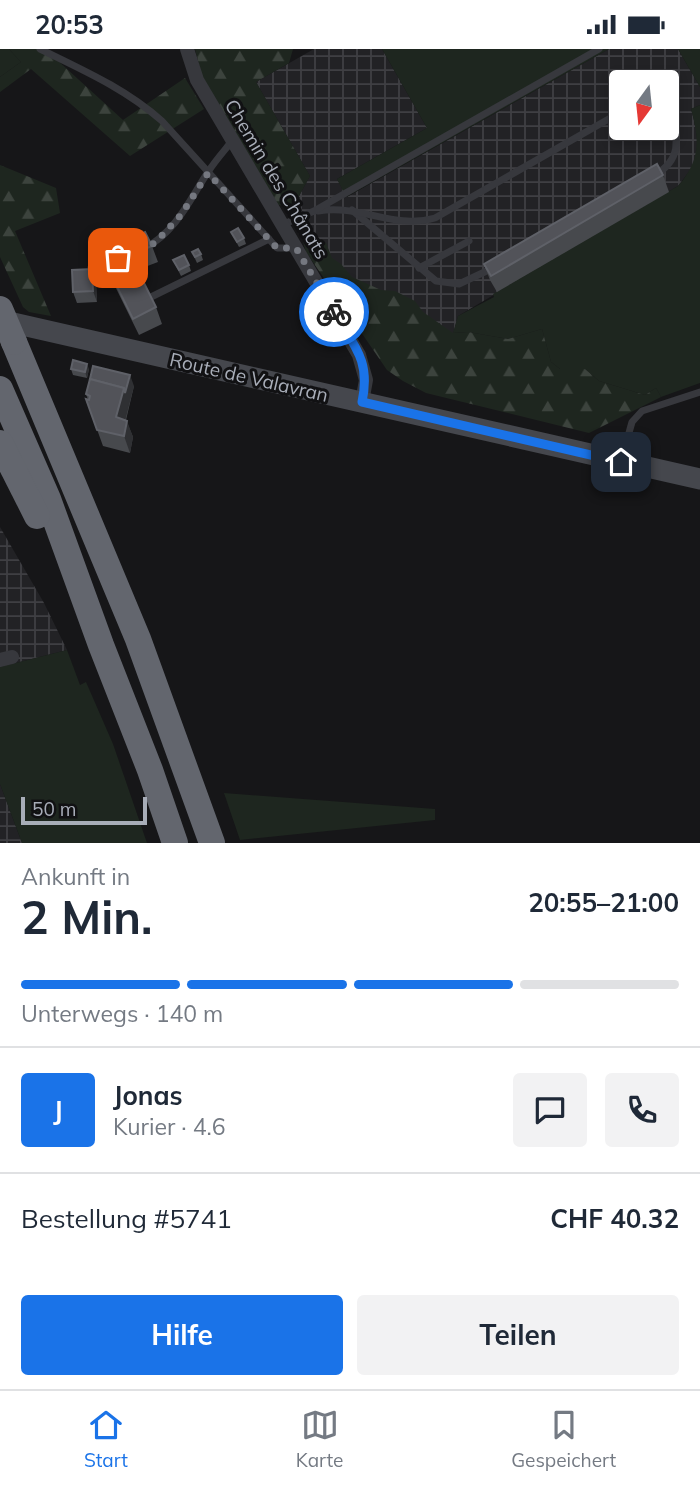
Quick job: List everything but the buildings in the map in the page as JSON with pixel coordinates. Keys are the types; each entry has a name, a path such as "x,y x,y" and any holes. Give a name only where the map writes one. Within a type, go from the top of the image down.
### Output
{"highway":[{"path":"0,309 138,639 212,843"},
{"path":"0,389 48,499 175,843"},
{"path":"0,443 101,645"}],"street":[{"name":"Chemin des Chânats","path":"187,49 197,80 359,355 366,373 362,402"},
{"name":"Route de Valavran","path":"0,320 700,479"}],"lane":[{"path":"40,49 109,83 143,105 162,121 277,248 296,248"},
{"path":"282,225 314,211 599,49"},
{"path":"314,211 352,210 398,222 435,218 609,119"},
{"path":"647,180 666,167 676,151 676,140"},
{"path":"136,251 155,243 174,225 232,141"},
{"path":"352,210 436,281 459,284 504,262"},
{"path":"151,297 269,239"},
{"path":"419,268 469,241"},
{"path":"91,268 118,258"},
{"path":"621,462 632,422 642,411 700,392"}],"shaded area":[{"path":"314,49 382,49 427,128 337,179 347,197 609,49 678,49 700,87 700,105 691,109 698,149 695,164 678,186 458,316 448,353 405,348 305,230 290,208 310,176 256,82"},
{"path":"0,527 44,603 67,650 0,667"},
{"path":"0,784 22,843 0,843"}],"green space":[{"path":"0,49 9,49 21,62 0,77"},
{"path":"9,49 45,49 123,120 185,78 204,109 130,156 31,69 0,92 0,77 21,62"},
{"path":"195,49 293,49 289,63 256,82 310,176 293,207 278,205 202,76"},
{"path":"382,49 609,49 346,197 337,179 427,128"},
{"path":"678,49 700,49 700,87"},
{"path":"700,105 700,383 661,397 656,388 645,395 599,381 585,369 560,369 551,362 542,329 508,339 468,332 453,333 458,316 678,186 694,159 697,141 691,109"},
{"path":"0,165 56,188 60,213 15,231 51,316 29,312 23,307 0,257"},
{"path":"311,234 326,243 332,258 352,277 381,290 395,291 415,301 423,312 453,333 468,332 508,339 542,329 551,362 560,369 585,369 599,381 645,395 656,388 661,397 589,433 426,393 387,370 306,252 304,235"},
{"path":"67,650 80,685 86,682 113,744 147,843 22,843 0,784 0,667"},
{"path":"224,793 435,809 435,820 240,840"}],"way so far":[{"path":"118,258 155,243 174,225 208,173 277,248 296,248 334,312"}],"route":[{"path":"334,312 359,355 366,373 362,402 621,462"}]}
